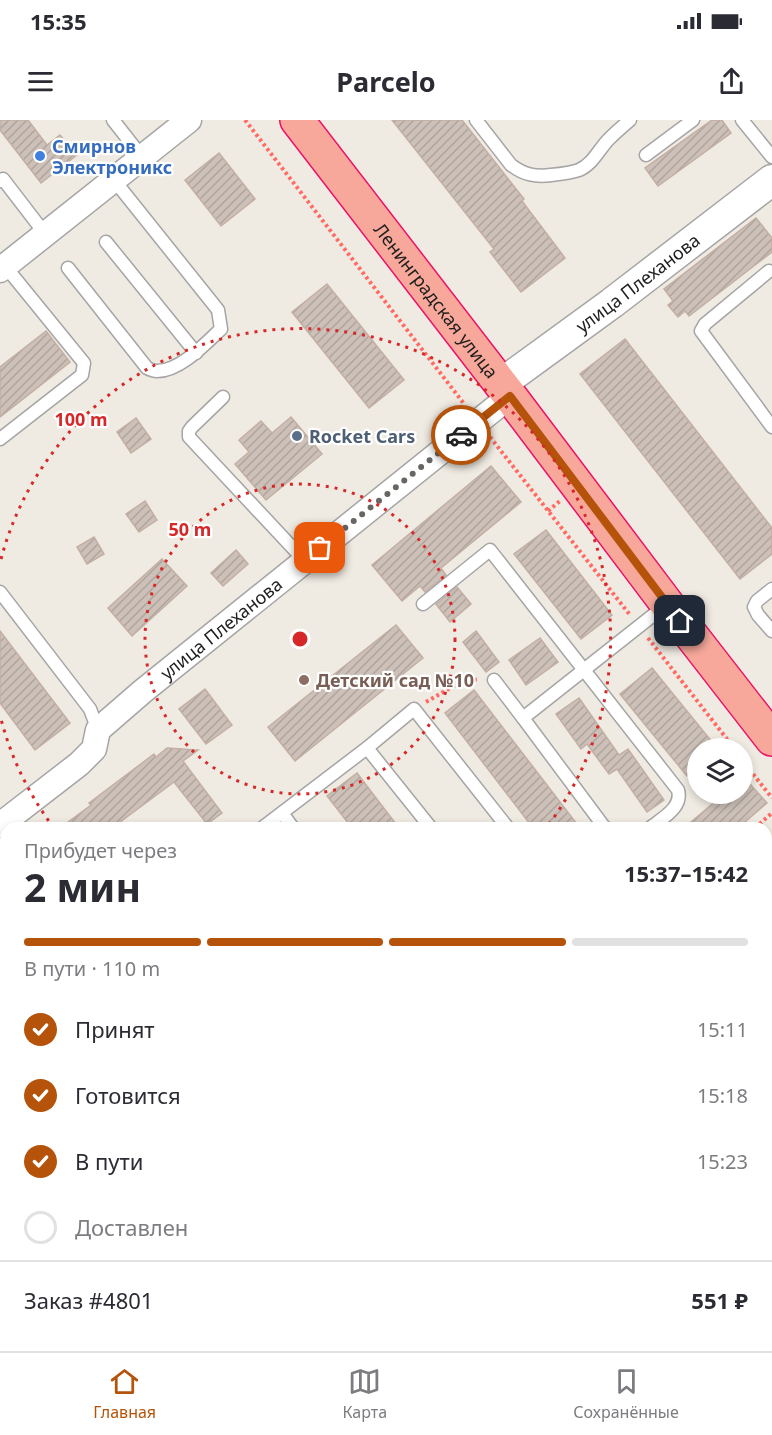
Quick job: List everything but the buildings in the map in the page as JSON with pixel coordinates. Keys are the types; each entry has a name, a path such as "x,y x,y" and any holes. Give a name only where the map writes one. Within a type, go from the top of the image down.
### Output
{"highway":[{"name":"Ленинградская улица","path":"297,120 772,739"}],"street":[{"path":"3,268 189,120"},
{"name":"улица Плеханова","path":"4,822 94,749 98,730 143,691 478,421 505,390 612,303 772,180"}],"lane":[{"path":"113,120 142,157"},
{"path":"476,120 511,165 518,171 541,176 571,173 581,169 590,163 630,120"},
{"path":"646,155 693,120"},
{"path":"742,120 772,157"},
{"path":"1,179 46,235"},
{"path":"68,268 147,368 156,371 172,367 196,352 221,328 218,310 114,180"},
{"path":"106,242 196,352"},
{"path":"0,439 82,375 84,363 3,268"},
{"path":"769,272 705,324 701,331 772,427"},
{"path":"223,397 192,427 189,437 304,560"},
{"path":"423,604 489,550 678,790 680,799 678,804 658,822"},
{"path":"772,589 757,601 754,608 772,632"},
{"path":"0,592 90,709 98,730"},
{"path":"523,718 667,604"},
{"path":"494,680 601,822"},
{"path":"270,822 414,709 503,822"},
{"path":"367,748 426,822"},
{"path":"282,813 289,822"}],"path":[{"path":"246,120 726,738"},
{"path":"414,709 466,680 494,680"},
{"path":"753,774 772,798"}],"way so far":[{"path":"320,548 461,435"}],"place":[{"name":"Смирнов Электроникс","path":"40,156"},
{"name":"Rocket Cars","path":"297,436"},
{"name":"Детский сад №10","path":"304,680"}],"route":[{"path":"461,435 510,396 680,621"}]}
